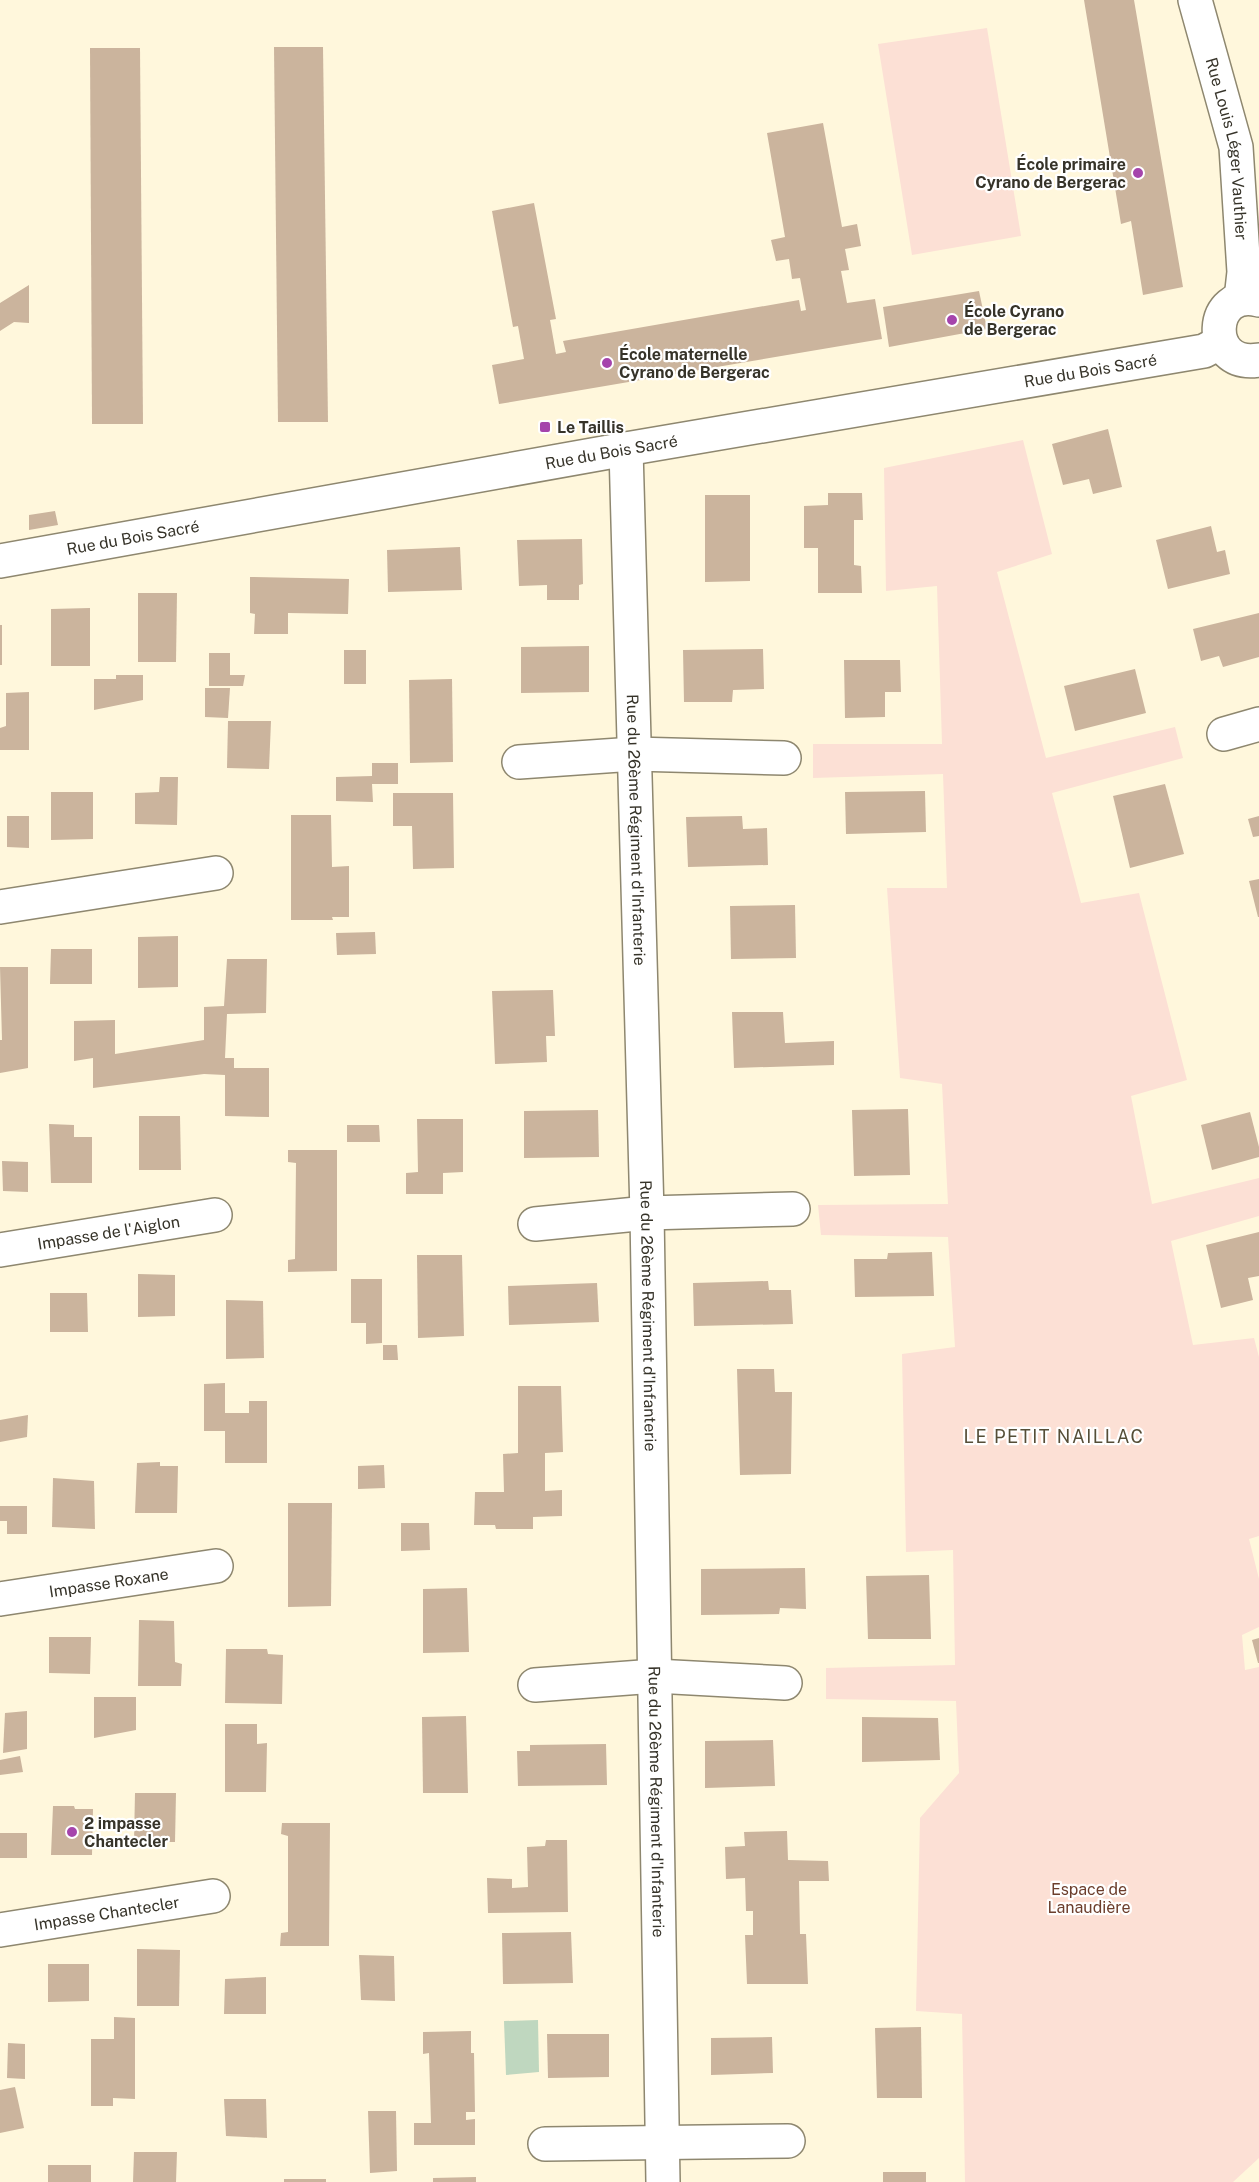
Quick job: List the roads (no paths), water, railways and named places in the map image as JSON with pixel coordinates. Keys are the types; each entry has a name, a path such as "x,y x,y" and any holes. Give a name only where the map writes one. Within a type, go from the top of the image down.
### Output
{"street":[{"name":"Rue Louis Léger Vauthier","path":"1195,0 1236,147 1244,272 1250,299"},
{"path":"1250,299 1231,303 1219,321 1218,332 1221,342 1232,356 1249,361 1259,361"},
{"name":"Rue du Bois Sacré","path":"0,561 626,449 1204,351 1221,342"},
{"name":"Rue du 26ème Régiment d'Infanterie","path":"626,449 647,1213 663,2182"},
{"path":"1224,734 1259,724"},
{"path":"519,762 634,754 784,758"},
{"path":"0,907 216,873"},
{"path":"534,1224 647,1213 793,1209"},
{"name":"Impasse de l'Aiglon","path":"0,1250 215,1215"},
{"name":"Impasse Roxane","path":"0,1599 216,1566"},
{"path":"536,1685 655,1676 785,1683"},
{"name":"Impasse Chantecler","path":"0,1930 213,1896"},
{"path":"545,2144 788,2141"}],"place":[{"name":"École primaire Cyrano de Bergerac","path":"1138,173"},
{"name":"École Cyrano de Bergerac","path":"952,320"},
{"name":"École maternelle Cyrano de Bergerac","path":"607,363"},
{"name":"Le Taillis","path":"545,427"},
{"name":"2 impasse Chantecler","path":"72,1832"}],"district":[{"name":"LE PETIT NAILLAC","path":"1054,1436"}],"park label":[{"name":"Espace de Lanaudière","path":"1089,1898"}]}
